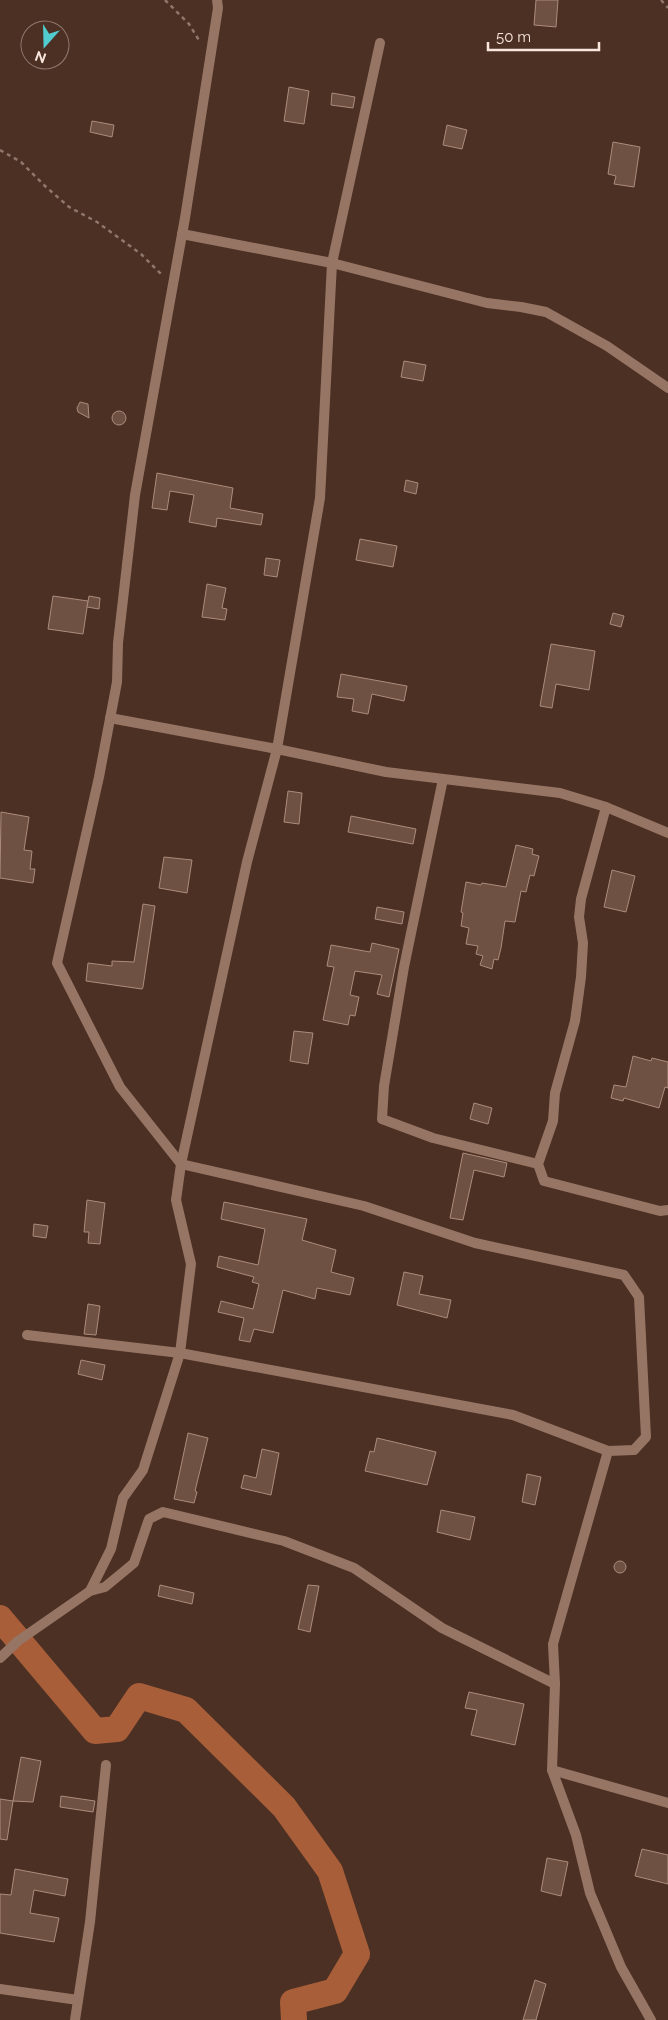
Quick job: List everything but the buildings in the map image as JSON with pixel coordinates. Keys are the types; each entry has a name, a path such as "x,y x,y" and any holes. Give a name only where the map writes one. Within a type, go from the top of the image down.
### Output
{"street":[{"path":"27,1335 180,1353 513,1415 608,1451 634,1450 646,1437 639,1297 624,1275 475,1243 364,1206 181,1164 120,1087 57,963 99,777 117,682 118,643 135,495 182,234 218,8 217,0"},
{"path":"90,1590 111,1549 123,1498 143,1470 180,1353 191,1264 176,1200 181,1164 247,862 277,749 320,498 332,263 380,43"},
{"path":"182,234 332,263 487,303 521,306 546,312 607,346 668,388"},
{"path":"110,718 277,749 386,772 560,793 606,807 668,833"},
{"path":"443,778 404,968 384,1086 382,1119 433,1138 538,1164"},
{"path":"606,807 581,899 579,917 582,943 581,977 575,1021 560,1072 553,1121 538,1164 544,1181 660,1211 668,1210"},
{"path":"608,1451 553,1644 556,1684 552,1770 576,1835 590,1893 620,1967 651,2020"},
{"path":"0,1658 18,1641 90,1590 105,1587 134,1564 148,1519 163,1512 284,1540 354,1568 442,1628 556,1684"},
{"path":"75,2020 90,1922 106,1765"},
{"path":"552,1770 668,1803"},
{"path":"0,1989 78,2000"}],"path":[{"path":"165,0 189,24 210,58"},
{"path":"661,0 668,8"},
{"path":"0,150 21,162 69,207 97,222 141,254 172,286"}],"waterway":[{"path":"0,1618 95,1731 117,1729 139,1696 186,1710 284,1807 330,1871 357,1954 335,1991 293,2002 294,2020"}]}
